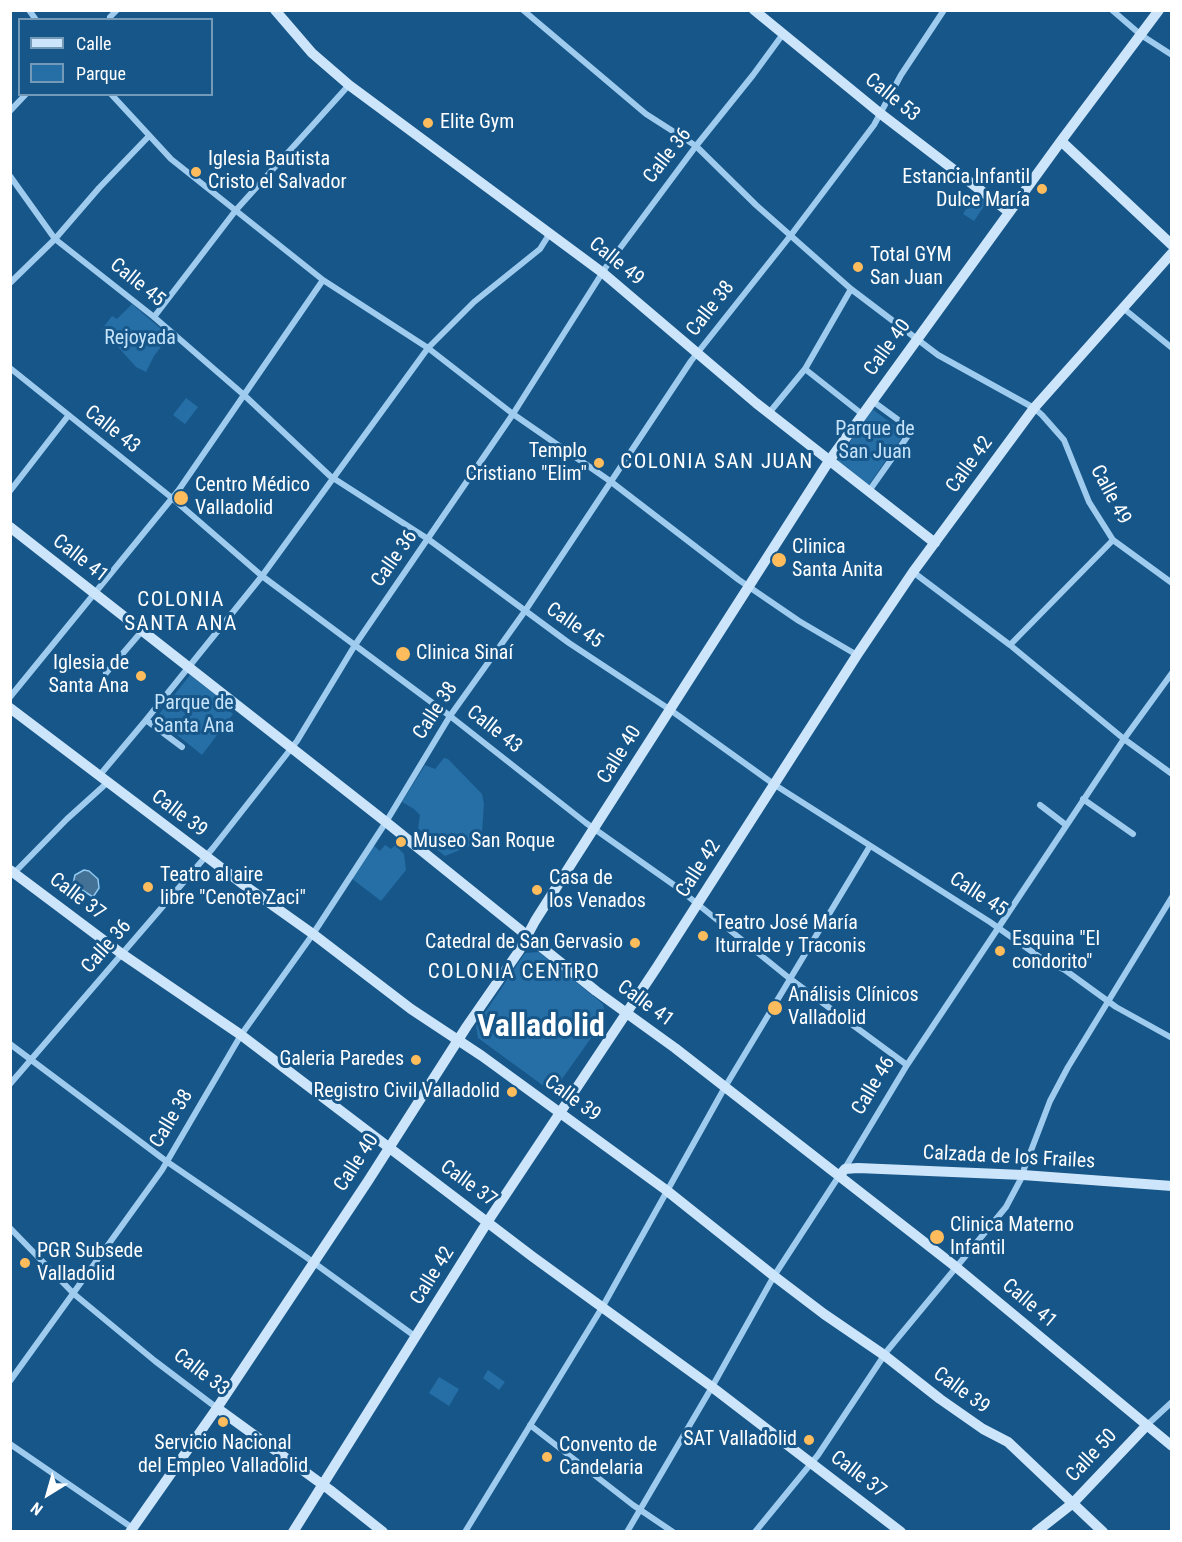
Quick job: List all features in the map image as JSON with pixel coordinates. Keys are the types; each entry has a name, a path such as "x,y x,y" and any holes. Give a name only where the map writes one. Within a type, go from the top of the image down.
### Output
{"main road":[{"name":"Calle 49","path":"275,10 312,53 349,85 603,273 769,413 935,543"},
{"name":"Calle 53","path":"754,10 881,114 1009,212"},
{"name":"Calle 40","path":"133,1530 314,1263 458,1040 498,983 829,461 1060,141 1159,10"},
{"path":"1060,141 1172,245"},
{"name":"Calle 42","path":"293,1532 488,1221 699,904 857,655 914,572 1034,408 1172,253"},
{"name":"Calle 41","path":"10,527 787,1137 842,1172 1172,1446"},
{"name":"Calle 39","path":"10,708 411,1009 458,1040 666,1190 824,1314 885,1355 940,1399 984,1429 1008,1442 1103,1532"},
{"name":"Calle 37","path":"12,873 122,954 241,1035 533,1257 712,1387 902,1532"},
{"name":"Calzada de los Frailes","path":"842,1172 1023,1175 1172,1186"},
{"name":"Calle 33","path":"217,1408 383,1532"},
{"name":"Calle 50","path":"1036,1532 1073,1503 1146,1425"}],"street":[{"path":"110,17 117,10"},
{"name":"Calle 49","path":"523,10 646,114 696,146 756,206 851,289 958,368 1034,408 1064,440 1089,502 1113,540 1172,583"},
{"name":"Calle 38","path":"10,1381 74,1294 166,1161 241,1035 312,934 386,822 450,716 525,611 610,481 698,352 791,235 881,114 901,75 944,10"},
{"path":"1112,10 1141,35 1172,56"},
{"name":"Calle 36","path":"10,1084 206,857 292,747 355,645 513,414 603,273 644,214 783,34"},
{"path":"154,317 236,210 349,85"},
{"path":"10,111 24,96"},
{"path":"113,96 149,136 198,181 323,280 428,348 513,414 610,481 748,586 799,621 857,655"},
{"path":"10,283 55,239 99,188 149,136"},
{"name":"Calle 45","path":"10,176 55,239 154,317 244,395 333,478 429,539 525,611 775,785 1041,958 1065,970 1109,1002 1172,1038"},
{"path":"12,873 67,819 103,779 146,720 262,576 428,348 474,302 540,249 550,233"},
{"path":"10,697 172,498 323,280"},
{"path":"769,413 805,369 851,289"},
{"path":"1123,308 1172,348"},
{"name":"Calle 43","path":"10,368 172,498 262,576 699,904 789,978 907,1065"},
{"path":"805,369 862,414"},
{"path":"869,491 912,430 872,400"},
{"path":"10,491 68,416"},
{"path":"1010,645 1113,540"},
{"path":"914,572 1010,645 1124,739 1172,774"},
{"path":"106,673 142,631"},
{"name":"Calle 46","path":"627,1532 774,1276 842,1172 907,1065 1083,799 1172,673"},
{"path":"146,720 182,747"},
{"path":"1083,799 1133,834"},
{"path":"1040,805 1066,825"},
{"path":"465,1532 603,1306 725,1087 870,846"},
{"path":"754,1532 812,1462 885,1355 1006,1207 1023,1175 1050,1101 1068,1067 1172,897"},
{"path":"10,1044 166,1161 416,1336"},
{"name":"Calle 33","path":"10,1228 74,1294 155,1361 217,1408"},
{"name":"Calle 50","path":"1146,1425 1172,1402"},
{"path":"530,1425 673,1532"},
{"path":"10,1444 133,1530"}],"green space":[{"path":"977,192 988,200 974,221 963,214"},
{"name":"Rejoyada","path":"132,304 174,340 164,343 146,372 136,367 102,329 112,316 117,319"},
{"path":"186,398 198,407 185,424 173,415"},
{"name":"Parque de San Juan","path":"872,409 905,433 868,486 836,463"},
{"name":"Parque de Santa Ana","path":"190,675 216,695 214,698 233,714 202,755 156,718"},
{"path":"444,758 448,759 482,794 484,804 482,833 472,845 445,856 430,844 418,828 420,815 402,802 425,765 435,769"},
{"path":"373,845 380,851 385,845 391,849 395,845 404,854 406,870 381,901 351,878"},
{"path":"539,952 603,1004 606,1017 557,1086 545,1087 478,1038 476,1026 525,953"},
{"path":"488,1370 505,1382 499,1390 483,1378"},
{"path":"439,1377 459,1389 449,1406 429,1393"}],"shaded area":[{"path":"84,870 89,871 98,879 99,888 93,897 73,884 75,875"}],"place":[{"name":"Elite Gym","path":"428,123"},
{"name":"Iglesia Bautista Cristo el Salvador","path":"196,172"},
{"name":"Estancia Infantil Dulce María","path":"1042,189"},
{"name":"Total GYM San Juan","path":"858,267"},
{"name":"Templo Cristiano \"Elim\"","path":"599,463"},
{"name":"Centro Médico Valladolid","path":"181,498"},
{"name":"Clinica Santa Anita","path":"779,560"},
{"name":"Clinica Sinaí","path":"403,654"},
{"name":"Iglesia de Santa Ana","path":"141,676"},
{"name":"Museo San Roque","path":"401,842"},
{"name":"Teatro al aire libre \"Cenote Zaci\"","path":"148,887"},
{"name":"Casa de los Venados","path":"537,890"},
{"name":"Teatro José María Iturralde y Traconis","path":"703,936"},
{"name":"Catedral de San Gervasio","path":"635,943"},
{"name":"Esquina \"El condorito\"","path":"1000,951"},
{"name":"Análisis Clínicos Valladolid","path":"775,1008"},
{"name":"Galeria Paredes","path":"416,1060"},
{"name":"Registro Civil Valladolid","path":"512,1092"},
{"name":"Clinica Materno Infantil","path":"937,1237"},
{"name":"PGR Subsede Valladolid","path":"25,1263"},
{"name":"Servicio Nacional del Empleo Valladolid","path":"223,1422"},
{"name":"SAT Valladolid","path":"809,1440"},
{"name":"Convento de Candelaria","path":"547,1457"}],"district":[{"name":"COLONIA SAN JUAN","path":"717,463"},
{"name":"COLONIA SANTA ANA","path":"181,613"},
{"name":"COLONIA CENTRO","path":"514,973"},
{"name":"Valladolid","path":"541,1028"}]}
